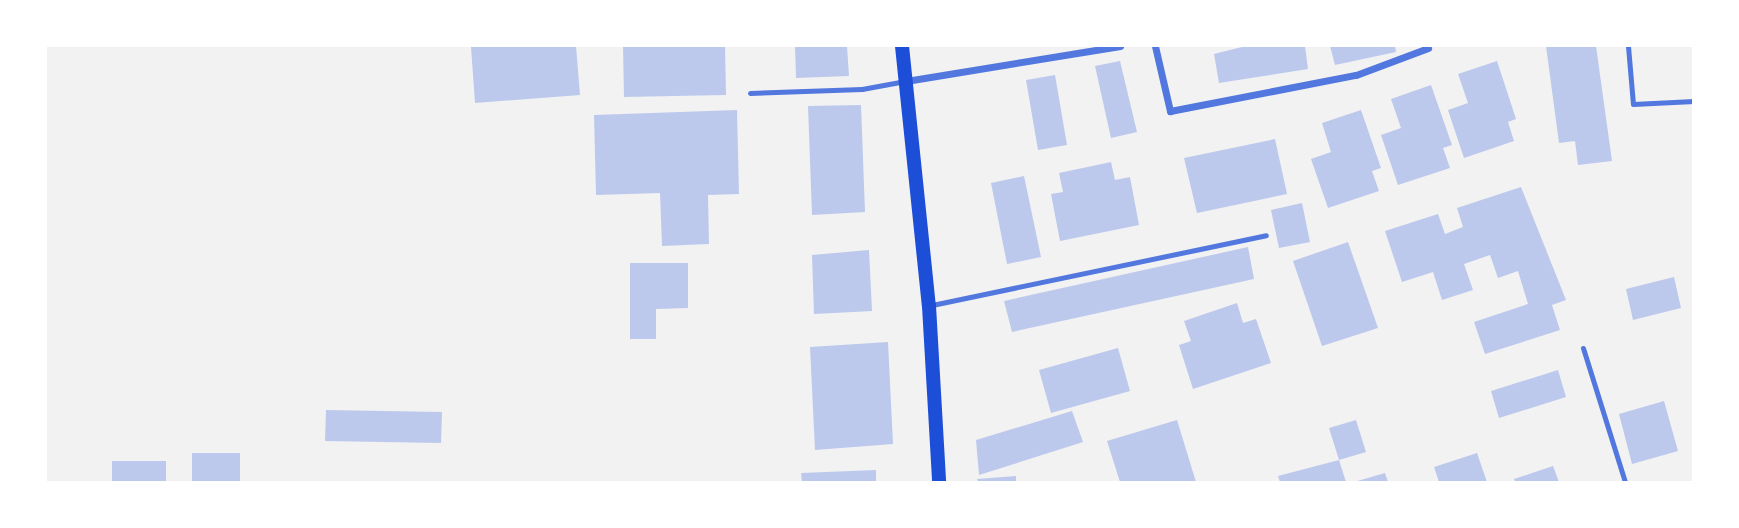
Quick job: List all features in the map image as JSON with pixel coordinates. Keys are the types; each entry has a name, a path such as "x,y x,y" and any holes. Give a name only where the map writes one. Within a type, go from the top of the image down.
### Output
{"main road":[{"path":"902,46 929,306 939,482"}],"street":[{"path":"905,81 1120,46"},
{"path":"1155,46 1170,111 1356,75 1428,48"}],"lane":[{"path":"1628,46 1633,104 1693,102"},
{"path":"750,93 862,89 905,81"},
{"path":"929,306 1266,235"},
{"path":"1583,348 1625,482"}],"building":[{"path":"576,46 580,95 475,103 471,47"},
{"path":"623,46 725,46 726,95 624,97"},
{"path":"795,46 847,46 849,76 796,78"},
{"path":"1246,46 1305,46 1308,69 1219,83 1214,54"},
{"path":"1330,46 1395,46 1396,52 1335,65"},
{"path":"1546,46 1596,46 1612,161 1578,165 1575,141 1559,143"},
{"path":"1120,61 1137,132 1111,138 1095,66"},
{"path":"1497,61 1516,119 1508,122 1514,141 1464,158 1448,110 1468,103 1458,74"},
{"path":"1055,75 1067,145 1038,150 1026,80"},
{"path":"1431,85 1452,145 1443,148 1450,168 1398,185 1381,135 1401,128 1391,99"},
{"path":"861,105 865,212 812,215 808,106"},
{"path":"737,110 739,194 708,195 709,244 662,246 660,193 596,195 594,115"},
{"path":"1361,110 1381,168 1372,171 1379,191 1328,208 1311,159 1331,152 1322,123"},
{"path":"1275,139 1287,194 1197,213 1184,158"},
{"path":"1111,162 1115,180 1130,177 1139,225 1060,241 1051,194 1063,192 1059,173"},
{"path":"1024,176 1041,257 1007,264 991,183"},
{"path":"1521,187 1566,300 1552,305 1560,330 1485,354 1474,322 1528,304 1518,271 1498,278 1490,255 1464,264 1473,290 1442,300 1433,272 1402,282 1385,231 1438,214 1445,234 1463,227 1457,208"},
{"path":"1302,203 1310,242 1279,248 1271,210"},
{"path":"1348,242 1378,328 1322,346 1293,261"},
{"path":"1248,247 1254,279 1012,332 1004,301"},
{"path":"869,250 872,311 814,314 812,255"},
{"path":"630,263 688,263 688,308 656,309 656,339 630,339"},
{"path":"1674,277 1681,308 1633,320 1626,289"},
{"path":"1237,303 1243,323 1256,319 1271,363 1193,389 1179,345 1191,341 1184,321"},
{"path":"888,342 893,444 815,450 810,347"},
{"path":"1118,348 1130,391 1051,413 1039,370"},
{"path":"1558,370 1566,397 1499,418 1491,391"},
{"path":"1664,401 1678,451 1632,464 1619,414"},
{"path":"326,410 442,412 441,443 325,441"},
{"path":"1072,411 1083,442 979,475 976,440"},
{"path":"1177,420 1196,482 1120,482 1107,441"},
{"path":"1356,420 1366,452 1339,460 1329,428"},
{"path":"192,453 240,453 240,482 192,482"},
{"path":"1477,453 1487,482 1439,482 1434,467"},
{"path":"1339,460 1346,482 1280,482 1278,476"},
{"path":"112,461 166,461 166,482 112,482"},
{"path":"1553,466 1559,482 1515,482 1514,479"},
{"path":"876,470 876,482 802,482 801,473"},
{"path":"1385,473 1388,482 1354,482"},
{"path":"1016,476 1016,482 978,482 977,479"}]}
